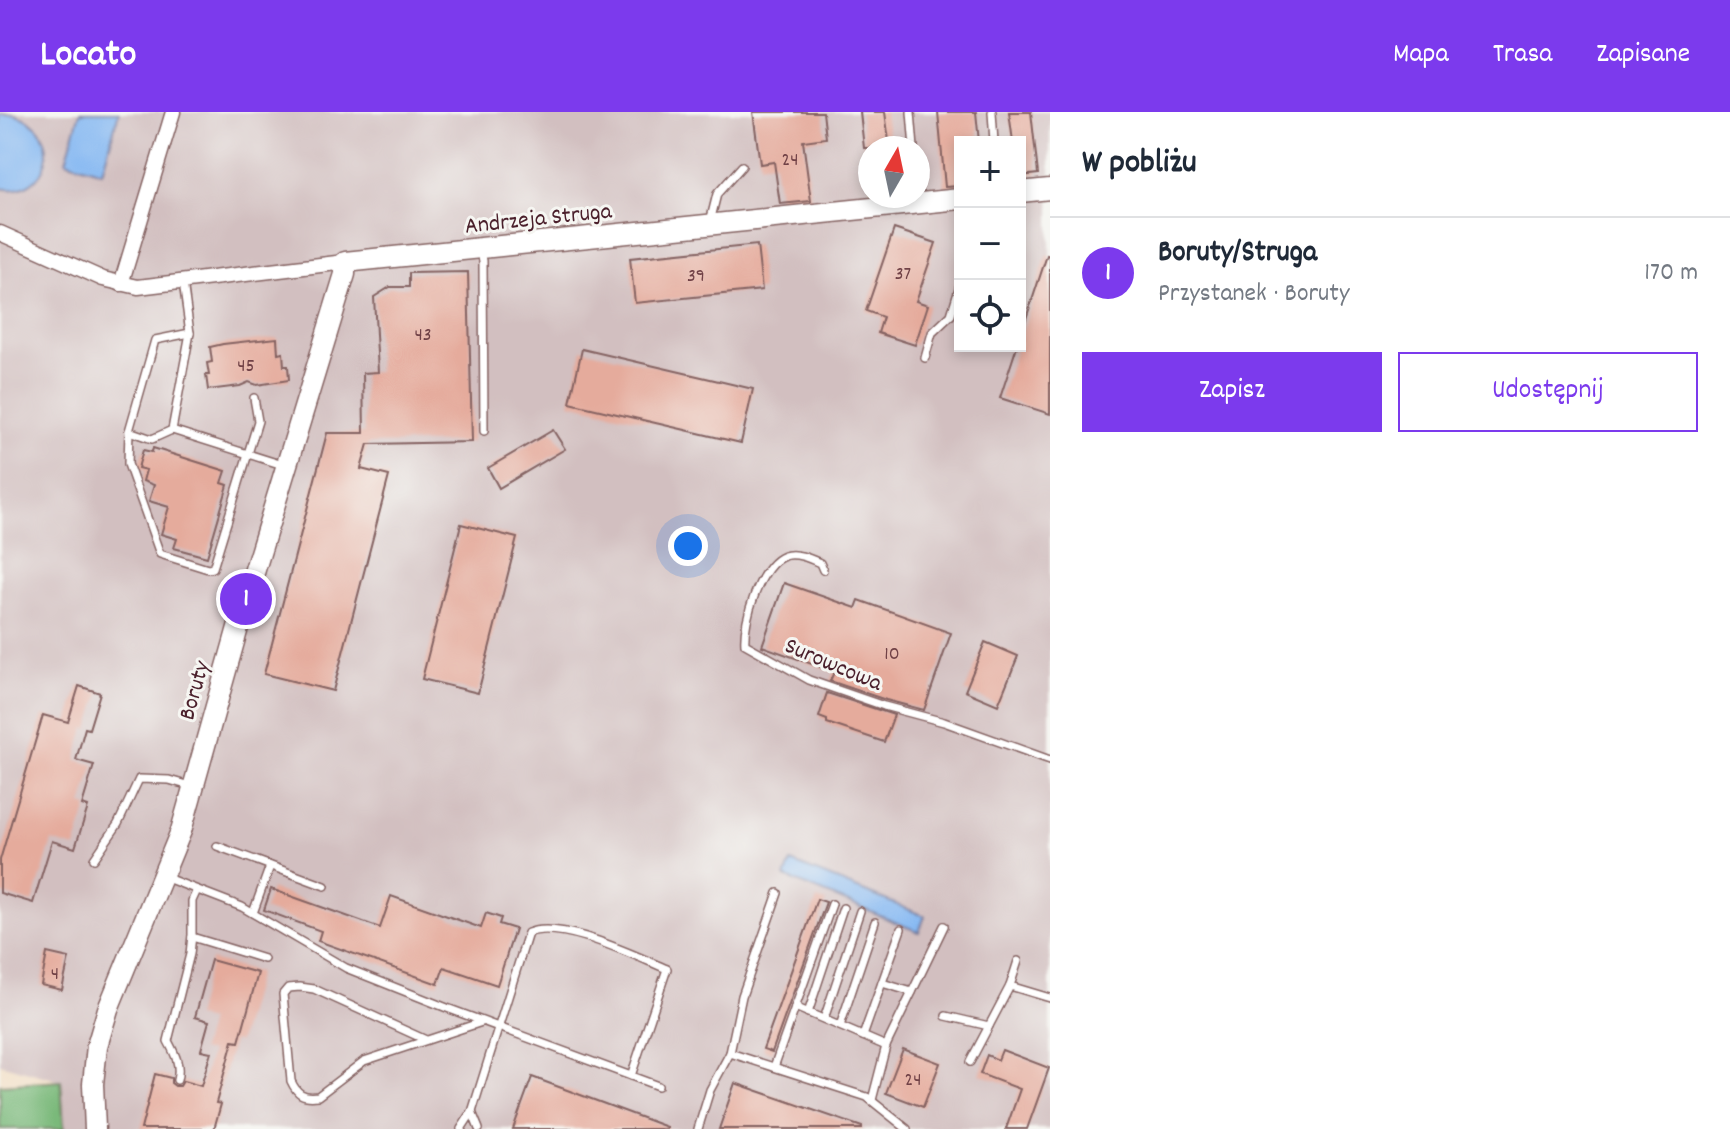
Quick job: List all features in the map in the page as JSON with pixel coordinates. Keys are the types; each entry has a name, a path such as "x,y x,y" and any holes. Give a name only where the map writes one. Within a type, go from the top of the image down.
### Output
{"street":[{"path":"121,284 173,112"},
{"path":"1026,191 1050,189"},
{"name":"Andrzeja Struga","path":"930,199 954,199"},
{"name":"Andrzeja Struga","path":"0,233 103,279 138,287 858,206"},
{"name":"Boruty","path":"95,1129 93,1084 97,1046 108,1009 181,831 246,599 345,274 345,262"}],"lane":[{"path":"911,112 913,136"},
{"path":"992,112 994,136"},
{"path":"709,224 717,194 742,166"},
{"path":"481,249 484,431"},
{"path":"172,430 190,333 183,282"},
{"path":"925,358 932,333 951,315 954,305"},
{"path":"190,333 155,340 129,431 128,464 160,554 213,568 258,421 254,398"},
{"path":"129,431 152,439 172,430 288,466"},
{"name":"Surowcowa","path":"823,570 820,563 804,556 786,555 771,563 748,608 745,644 809,680 884,706 944,722 1050,760"},
{"path":"94,859 118,824 139,779 169,780 192,787"},
{"path":"217,846 325,886"},
{"path":"253,913 270,866"},
{"path":"162,876 242,907 346,968 658,1086"},
{"path":"177,1080 177,1057 168,1041 190,954 192,901 197,890"},
{"path":"698,1129 710,1090 730,1053 742,996 778,893"},
{"path":"774,1067 832,904"},
{"path":"808,1013 843,908"},
{"path":"824,1019 860,911"},
{"path":"840,1026 875,922"},
{"path":"872,1100 886,1046 944,926"},
{"path":"863,1036 901,929"},
{"path":"461,1129 472,1112 528,933 536,930 579,935 667,969 631,1076"},
{"path":"192,937 264,959"},
{"path":"831,945 865,952"},
{"path":"970,1062 1010,986 1018,961"},
{"path":"837,981 853,987"},
{"path":"882,983 912,992"},
{"path":"1010,986 1050,998"},
{"path":"426,1040 314,989 288,988 283,994 291,1081 303,1096 318,1096 364,1061 484,1022"},
{"path":"795,1007 886,1046"},
{"path":"946,1016 989,1026"},
{"path":"730,1053 867,1097 907,1129"},
{"path":"472,1112 479,1129"}],"shaded area":[{"path":"0,112 1050,112 1050,1129 64,1129 61,1081 0,1064"}],"green space":[{"path":"61,1081 64,1129 0,1129 0,1085"}],"water":[{"path":"80,112 119,112 102,172 66,161"},
{"path":"13,114 31,122 42,134 47,147 46,161 40,174 30,184 17,189 0,188 0,115"},
{"path":"791,862 925,916 919,932 785,877"}],"building":[{"path":"753,112 823,112 826,138 803,141 811,201 780,204 774,162 760,164"},
{"path":"860,112 885,112 888,136 863,136"},
{"path":"938,112 976,112 978,136 954,136 954,186 945,187"},
{"path":"1009,112 1031,112 1038,174 1026,175 1026,136 1012,136"},
{"path":"894,229 936,243 916,301 928,305 915,345 878,333 883,317 866,311"},
{"path":"757,245 762,290 635,303 630,258"},
{"path":"1047,255 1050,256 1050,414 1000,398 1015,352 1026,352 1026,319"},
{"path":"468,272 472,442 368,444 361,469 389,476 333,691 264,674 327,433 364,433 363,373 378,372 374,297 390,287 409,287 409,273"},
{"path":"277,338 278,354 283,353 289,380 257,385 249,382 208,390 207,363 212,362 210,347"},
{"path":"582,349 753,389 741,443 570,403"},
{"path":"553,430 565,449 499,488 488,468"},
{"path":"153,448 226,471 222,483 228,485 207,557 174,548 177,539 161,534 169,507 149,501 154,485 143,481 146,470 138,468 143,450 152,452"},
{"path":"461,524 517,538 478,693 422,679"},
{"path":"784,583 856,608 859,600 951,633 924,710 830,681 834,672 762,646"},
{"path":"985,642 1018,656 998,705 965,691"},
{"path":"79,686 100,693 76,760 94,765 82,805 88,807 75,848 52,841 33,903 0,893 0,860 43,715 68,722"},
{"path":"827,693 894,715 884,742 827,723 819,717"},
{"path":"271,889 380,928 391,896 481,928 486,913 501,918 499,924 515,929 497,985 444,967 438,984 318,941 321,931 264,910"},
{"path":"817,899 826,902 772,1052 763,1049"},
{"path":"47,953 69,958 62,990 41,985"},
{"path":"211,960 258,973 239,1042 233,1041 216,1103 221,1104 214,1129 141,1129 155,1074 171,1078 175,1086 180,1086 183,1081 201,1086 211,1052 201,1050 209,1021 195,1017"},
{"path":"903,1049 940,1063 923,1107 886,1093"},
{"path":"1002,1050 1049,1068 1027,1129 1006,1129 1020,1089 980,1074 987,1055 998,1060"},
{"path":"532,1077 667,1127 667,1129 513,1129"},
{"path":"735,1083 862,1127 862,1129 719,1129"}],"place":[{"name":"Boruty/Struga","path":"246,599"}]}
